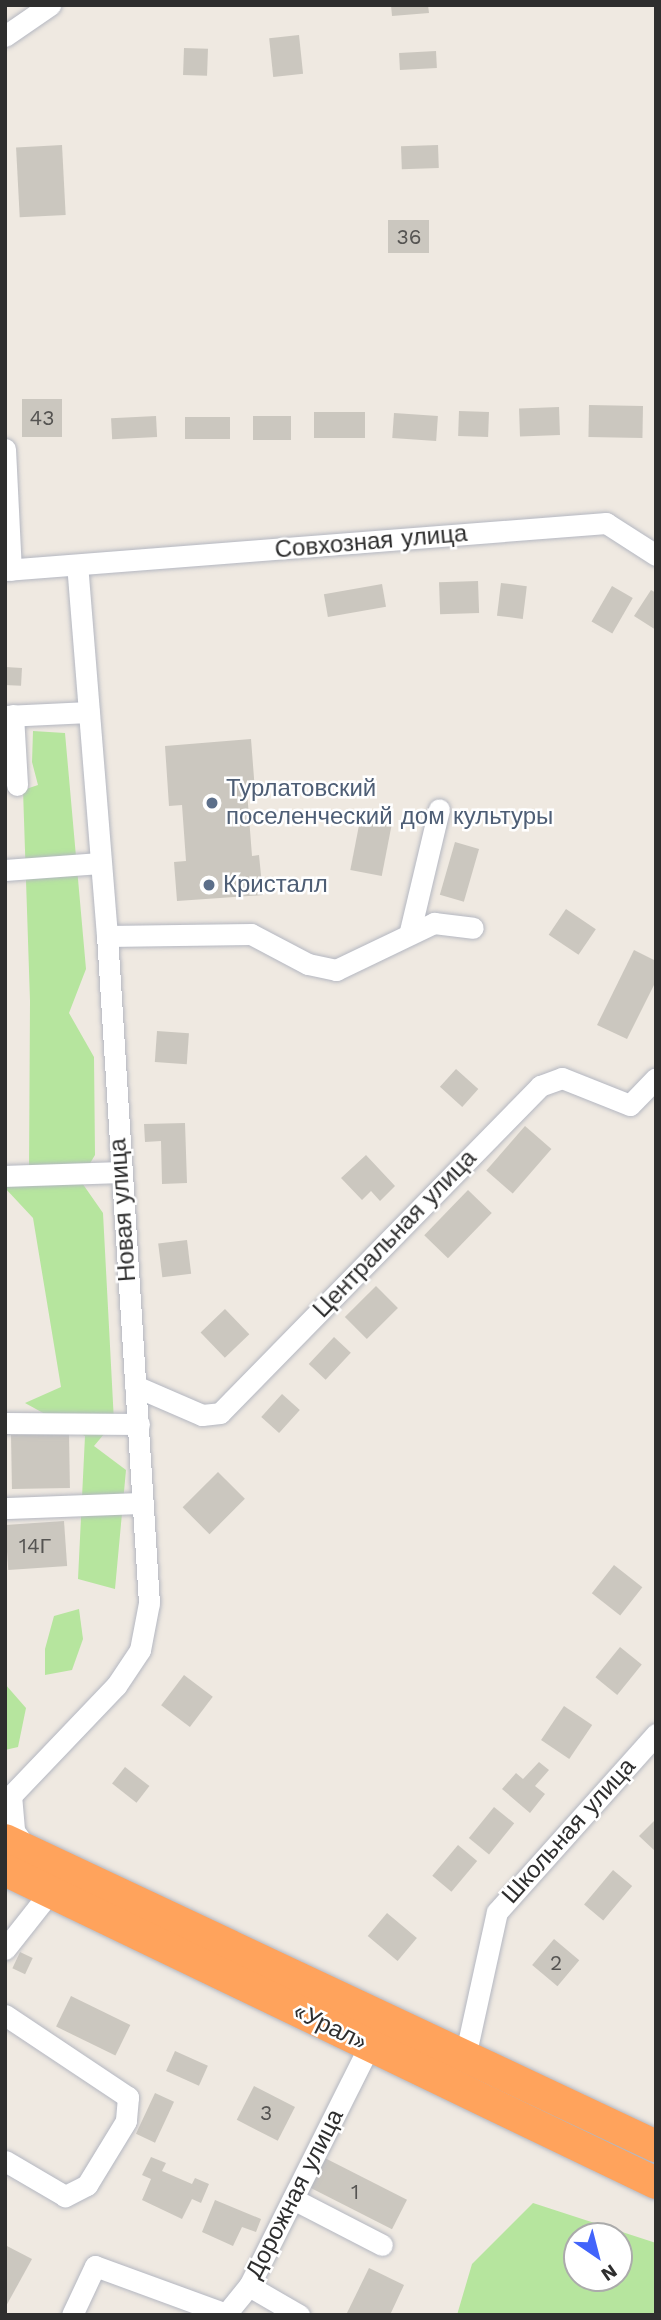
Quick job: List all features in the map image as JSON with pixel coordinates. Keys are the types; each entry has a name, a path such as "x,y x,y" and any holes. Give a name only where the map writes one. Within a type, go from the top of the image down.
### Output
{"highway":[{"name":"«Урал»","path":"13,1854 656,2146"},
{"name":"«Урал»","path":"13,1854 50,1892 656,2183"}],"street":[{"path":"5,36 50,5"},
{"path":"5,449 8,570"},
{"name":"Совхозная улица","path":"8,570 77,567 606,523 656,555"},
{"name":"Новая улица","path":"8,1798 116,1686 140,1650 149,1604 139,1424 119,1172 107,936 77,567"},
{"path":"17,785 9,716 89,712"},
{"path":"410,931 439,809"},
{"path":"5,870 100,863"},
{"path":"107,936 251,934 287,949 308,964 336,970 368,957 410,931 434,923 472,928"},
{"name":"Центральная улица","path":"135,1387 202,1415 220,1413 540,1086 562,1077 630,1105 656,1078"},
{"path":"5,1176 119,1172"},
{"path":"5,1423 139,1424"},
{"path":"5,1508 143,1503"},
{"name":"Школьная улица","path":"465,2057 497,1912 656,1734"},
{"path":"8,1798 14,1831 13,1854"},
{"path":"5,1949 50,1892"},
{"path":"5,2015 128,2097 126,2122 87,2185 65,2196 5,2161"},
{"name":"Дорожная улица","path":"72,2315 94,2266 226,2314 249,2286 369,2046"},
{"path":"293,2199 382,2245"},
{"path":"249,2286 299,2315"}],"green space":[{"path":"33,731 65,733 86,969 69,1013 94,1057 95,1155 80,1180 103,1213 114,1422 94,1446 126,1470 115,1589 78,1579 85,1436 25,1403 61,1387 33,1218 5,1188 5,1171 29,1174 30,1001 23,790 38,785 32,762"},
{"path":"79,1609 83,1639 72,1670 45,1675 45,1649 54,1616"},
{"path":"5,1684 26,1708 18,1747 5,1750"},
{"path":"533,2203 591,2222 563,2222 563,2292 633,2292 633,2236 656,2243 656,2315 457,2315 472,2264"}],"building":[{"path":"391,5 428,5 429,13 392,16"},
{"path":"299,35 303,74 273,77 269,38"},
{"path":"184,48 208,49 207,76 183,75"},
{"path":"436,51 437,68 400,70 399,53"},
{"path":"62,145 66,215 20,217 16,147"},
{"path":"438,145 439,168 402,169 401,146"},
{"path":"388,220 429,220 429,253 388,253"},
{"path":"22,399 62,399 62,437 22,437"},
{"path":"589,405 643,406 642,438 588,437"},
{"path":"559,407 560,435 520,436 519,408"},
{"path":"459,411 489,412 488,437 458,436"},
{"path":"314,412 365,412 365,438 314,438"},
{"path":"394,413 438,416 436,441 392,438"},
{"path":"156,416 157,437 112,439 111,418"},
{"path":"253,416 291,416 291,440 253,440"},
{"path":"185,417 230,417 230,439 185,439"},
{"path":"478,581 479,613 440,614 439,582"},
{"path":"501,583 527,586 523,619 497,616"},
{"path":"382,584 386,607 328,617 324,594"},
{"path":"612,586 633,598 612,634 592,622"},
{"path":"651,590 656,593 656,630 634,616"},
{"path":"5,667 22,668 21,686 5,685"},
{"path":"251,739 255,791 247,791 252,856 259,855 263,895 177,901 174,862 186,861 182,805 169,806 165,746"},
{"path":"361,815 392,821 382,876 350,870"},
{"path":"455,842 479,849 464,902 440,895"},
{"path":"566,909 596,929 579,955 549,935"},
{"path":"634,950 656,961 656,981 627,1039 597,1025"},
{"path":"157,1031 189,1033 187,1064 155,1062"},
{"path":"456,1069 478,1089 462,1107 440,1087"},
{"path":"185,1123 187,1183 162,1184 161,1141 145,1142 144,1124"},
{"path":"525,1126 551,1149 513,1193 486,1171"},
{"path":"366,1155 395,1186 380,1201 371,1191 362,1200 341,1178"},
{"path":"468,1190 492,1213 448,1258 424,1235"},
{"path":"187,1240 191,1274 162,1277 158,1244"},
{"path":"376,1286 398,1308 367,1339 345,1317"},
{"path":"225,1309 249,1334 225,1358 201,1333"},
{"path":"334,1337 351,1353 326,1380 309,1364"},
{"path":"282,1394 300,1410 279,1433 261,1417"},
{"path":"69,1434 70,1488 12,1489 11,1435"},
{"path":"218,1472 245,1499 210,1534 183,1507"},
{"path":"64,1521 67,1566 8,1570 5,1525"},
{"path":"614,1565 642,1587 620,1616 592,1593"},
{"path":"620,1647 642,1665 617,1695 595,1677"},
{"path":"184,1675 213,1697 190,1727 161,1705"},
{"path":"564,1706 592,1725 569,1759 541,1740"},
{"path":"539,1762 549,1770 535,1786 545,1794 530,1813 502,1789 516,1773 523,1779"},
{"path":"125,1767 149,1786 136,1803 112,1784"},
{"path":"494,1807 514,1823 489,1854 469,1838"},
{"path":"656,1819 656,1852 639,1836"},
{"path":"458,1845 477,1861 451,1892 432,1876"},
{"path":"613,1870 632,1886 603,1921 584,1904"},
{"path":"387,1913 417,1938 398,1961 368,1936"},
{"path":"554,1939 579,1960 557,1986 532,1965"},
{"path":"20,1952 33,1958 25,1974 12,1968"},
{"path":"71,1996 130,2025 115,2055 56,2027"},
{"path":"175,2051 208,2066 199,2086 166,2071"},
{"path":"254,2086 295,2107 278,2141 237,2120"},
{"path":"155,2093 174,2102 155,2143 136,2134"},
{"path":"317,2154 407,2200 392,2229 302,2183"},
{"path":"151,2157 166,2163 162,2171 192,2184 195,2178 209,2184 201,2203 192,2199 182,2219 142,2200 151,2179 142,2175"},
{"path":"215,2200 261,2219 256,2232 242,2227 233,2246 202,2232"},
{"path":"5,2245 32,2259 5,2308"},
{"path":"369,2268 404,2285 390,2315 346,2315"}],"place":[{"name":"Турлатовский поселенческий дом культуры","path":"212,803"},
{"name":"Кристалл","path":"209,885"}]}
